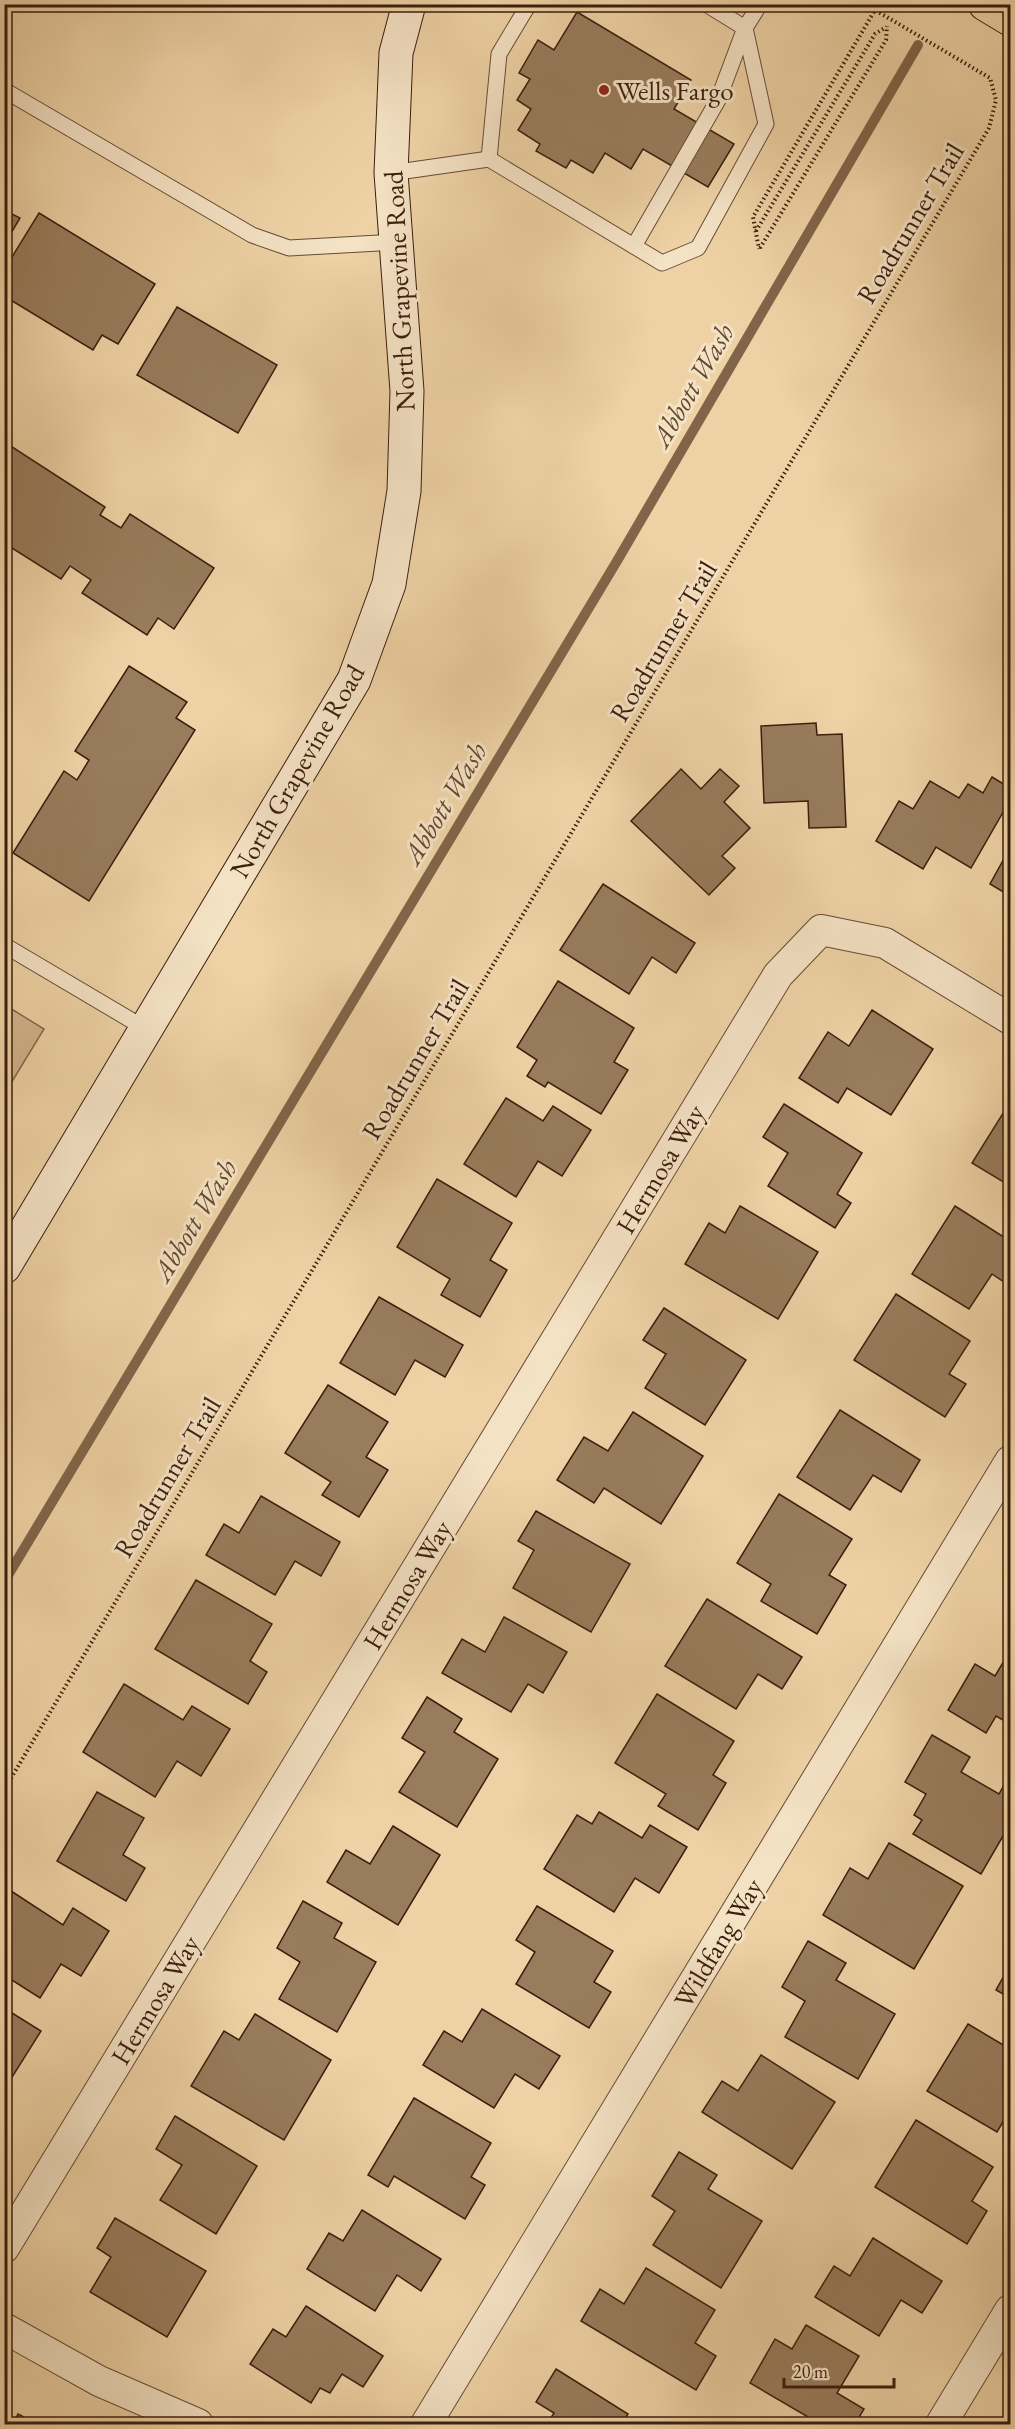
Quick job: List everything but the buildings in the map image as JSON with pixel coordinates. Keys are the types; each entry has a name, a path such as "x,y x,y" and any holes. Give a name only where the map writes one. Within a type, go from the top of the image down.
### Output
{"main road":[{"name":"North Grapevine Road","path":"4,1267 354,680 389,584 404,491 407,391 391,173 396,53 409,4"},
{"path":"985,4 1011,19"}],"street":[{"name":"Hermosa Way","path":"4,2248 778,975 821,930 885,943 1011,1019"},
{"name":"Wildfang Way","path":"426,2424 1011,1461"},
{"path":"941,2424 1011,2310"},
{"path":"4,2328 99,2381 198,2424"}],"lane":[{"path":"489,159 499,54 529,4"},
{"path":"391,173 489,159 662,263 698,248 766,124 745,28 706,4"},
{"path":"634,246 718,100 745,28 760,4"},
{"path":"4,90 252,235 289,248 397,242"},
{"path":"4,945 146,1029"}],"path":[{"name":"Roadrunner Trail","path":"4,1790 989,128 996,100 990,78 866,4"},
{"path":"756,231 875,33 887,26 885,41 759,249 753,217 874,10"}],"shaded area":[{"path":"5,1005 44,1029 5,1093"}],"waterway":[{"name":"Abbott Wash","path":"4,1582 617,561 918,45"}],"place":[{"name":"Wells Fargo","path":"604,90"}]}
